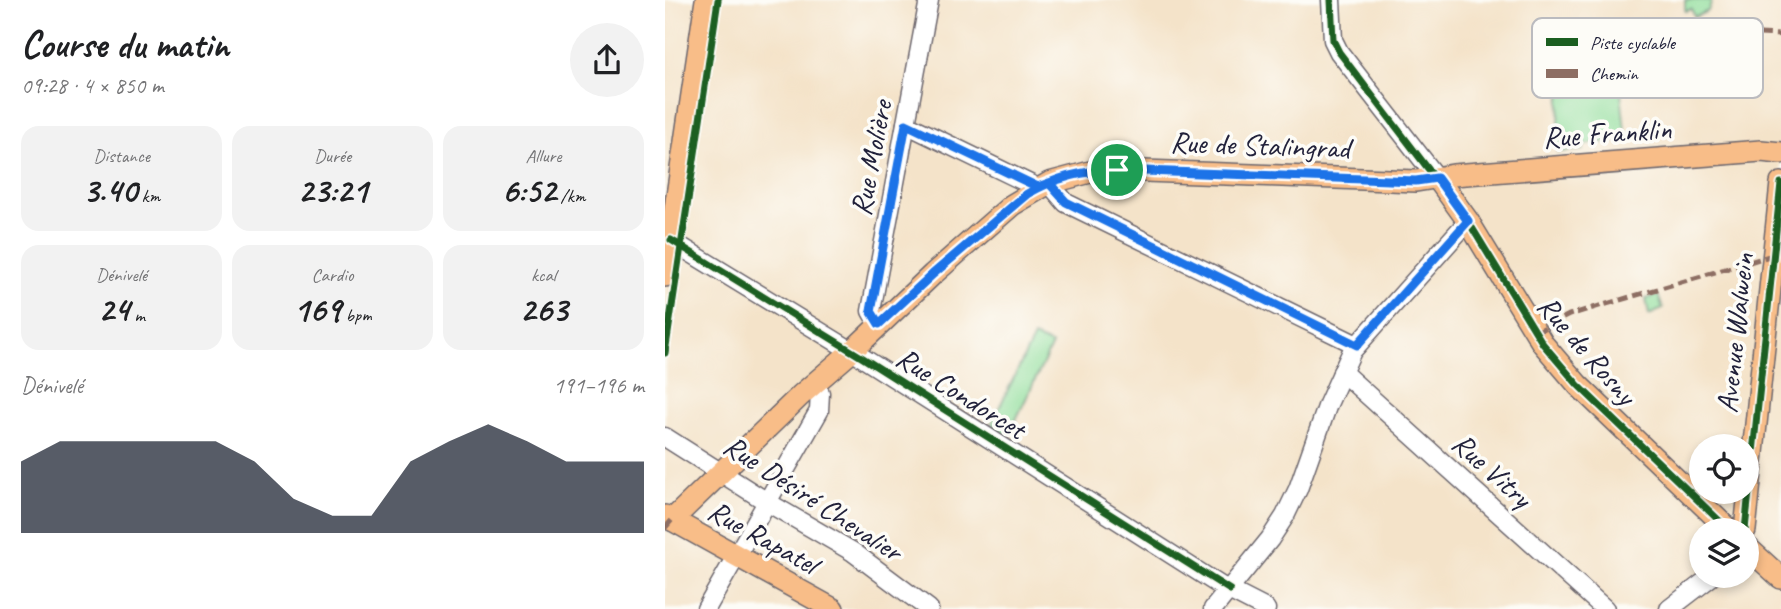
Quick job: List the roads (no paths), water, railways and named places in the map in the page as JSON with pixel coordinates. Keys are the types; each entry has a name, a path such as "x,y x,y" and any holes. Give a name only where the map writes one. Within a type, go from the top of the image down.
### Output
{"main road":[{"path":"665,276 667,241 706,0"},
{"name":"Rue Franklin","path":"1437,178 1761,151 1781,153"},
{"name":"Rue de Stalingrad","path":"668,518 812,390 828,390 837,383 852,351 879,324 1012,205 1044,185 1094,171 1117,170 1416,181 1437,178"},
{"name":"Rue de Rosny","path":"1437,178 1468,221 1543,344 1578,385 1717,518"},
{"name":"Avenue Walwein","path":"1746,518 1781,183"},
{"name":"Rue Rapatel","path":"668,518 833,609"},
{"path":"1759,558 1781,578"}],"street":[{"name":"Rue Molière","path":"879,324 871,311 929,0"},
{"path":"1331,0 1333,40 1339,52 1437,178"},
{"path":"906,124 1044,185 1066,202 1357,345"},
{"path":"1213,609 1271,539 1285,516 1298,489 1328,404 1357,345 1468,221"},
{"name":"Rue Condorcet","path":"667,241 852,351 1230,590 1266,609"},
{"name":"Rue Vitry","path":"1342,372 1605,609"},
{"path":"706,609 819,411 812,390"},
{"name":"Rue Désiré Chevalier","path":"665,437 767,502 853,552 929,609"},
{"path":"1669,609 1696,588"}]}
